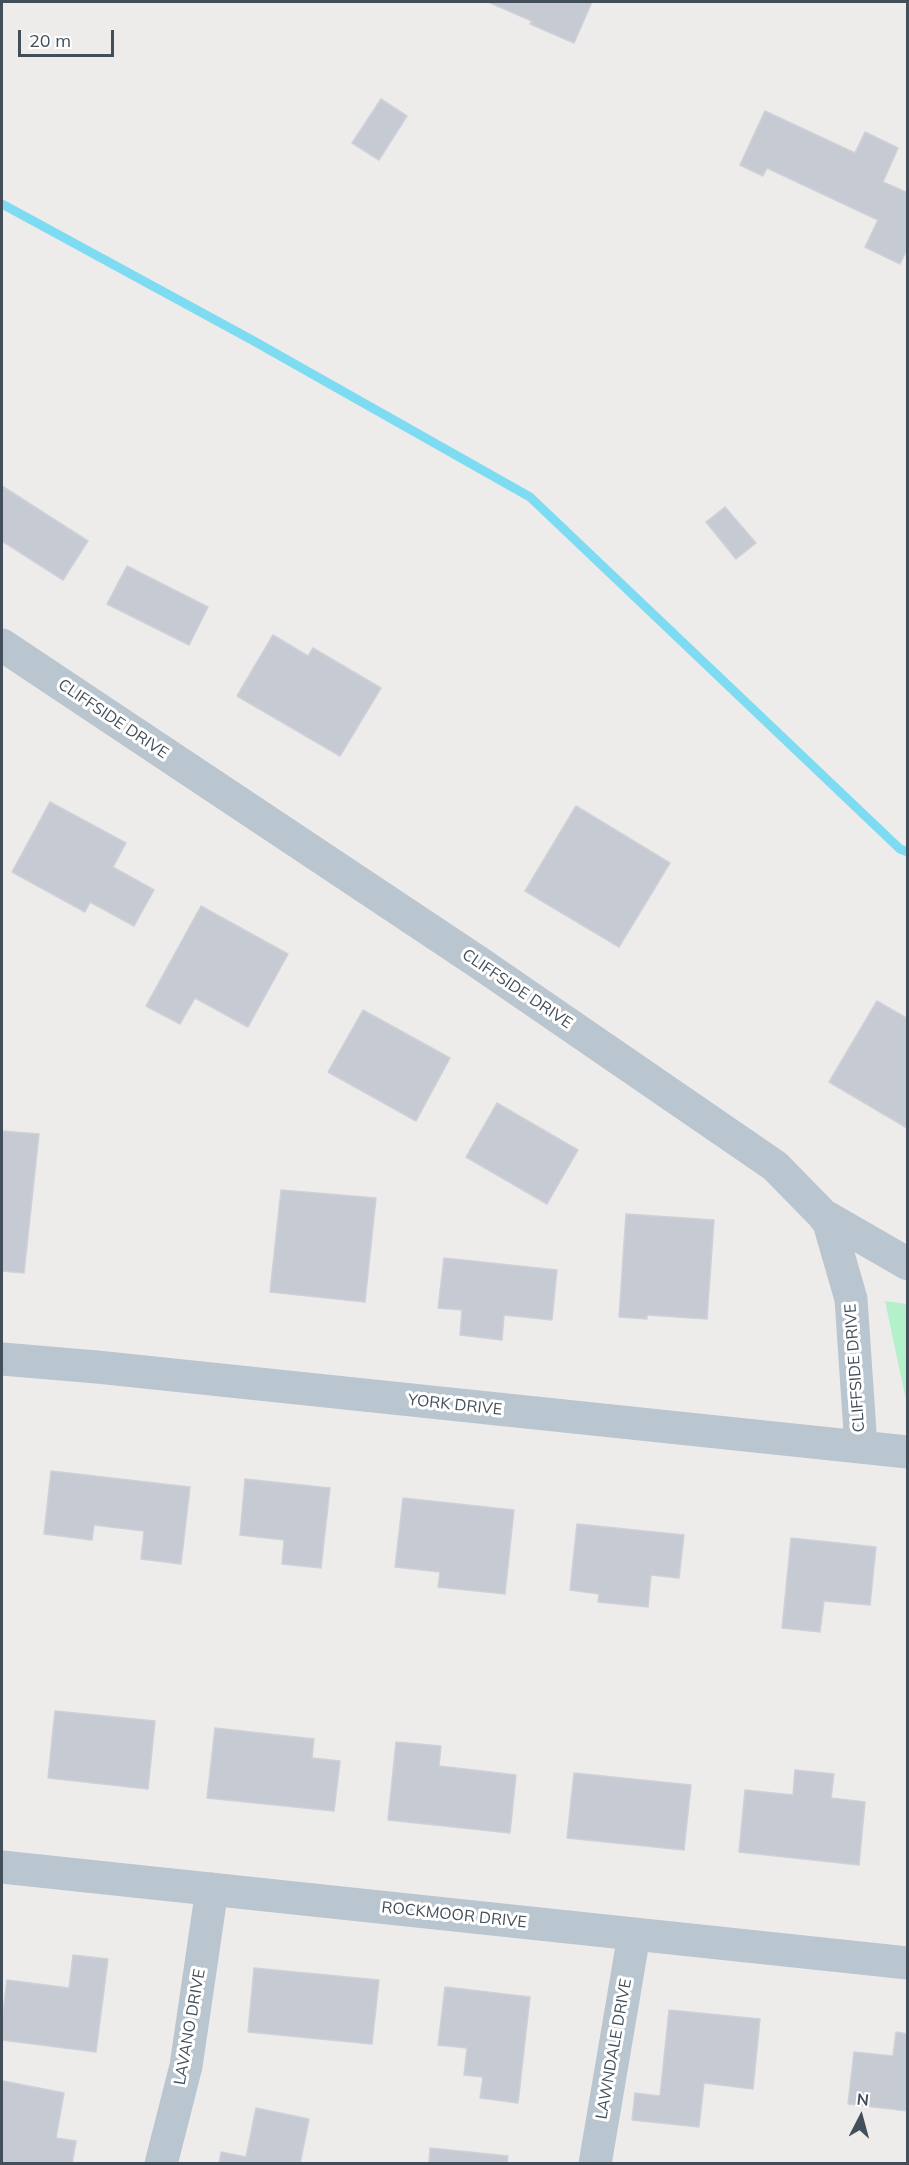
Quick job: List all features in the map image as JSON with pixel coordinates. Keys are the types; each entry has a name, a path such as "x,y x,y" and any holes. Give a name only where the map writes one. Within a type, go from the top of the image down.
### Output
{"street":[{"name":"CLIFFSIDE DRIVE","path":"2,645 478,962 775,1166 829,1223 851,1299 861,1447"},
{"path":"823,1215 908,1264"},
{"name":"YORK DRIVE","path":"2,1359 908,1452"},
{"name":"ROCKMOOR DRIVE","path":"2,1867 908,1963"},
{"name":"LAVANO DRIVE","path":"161,2163 186,2066 212,1889"},
{"name":"LAWNDALE DRIVE","path":"595,2163 634,1935"}],"green space":[{"path":"885,1301 907,1304 907,1405"}],"building":[{"path":"488,2 592,2 574,43"},
{"path":"381,99 407,116 379,160 352,143"},
{"path":"765,111 855,153 865,132 898,148 883,182 908,193 908,248 900,264 865,247 878,220 767,168 763,176 740,165"},
{"path":"2,486 88,541 63,580 2,541"},
{"path":"725,507 756,543 736,559 706,522"},
{"path":"127,566 208,607 189,645 107,604"},
{"path":"273,635 308,656 313,648 381,688 340,756 237,696"},
{"path":"50,802 126,843 113,867 154,890 134,926 90,902 85,912 12,872"},
{"path":"576,806 670,863 619,947 525,891"},
{"path":"201,906 288,954 248,1027 195,998 180,1024 146,1006"},
{"path":"877,1001 908,1019 907,1128 829,1082"},
{"path":"363,1010 450,1058 416,1121 328,1072"},
{"path":"497,1103 578,1150 547,1204 466,1157"},
{"path":"2,1131 39,1134 24,1273 2,1271"},
{"path":"281,1190 376,1198 365,1302 270,1292"},
{"path":"626,1214 714,1220 707,1319 647,1315 647,1319 619,1317"},
{"path":"444,1258 557,1270 552,1320 504,1315 502,1340 460,1335 462,1310 438,1308"},
{"path":"51,1471 190,1487 181,1564 141,1559 144,1531 94,1525 92,1540 44,1534"},
{"path":"245,1479 330,1488 321,1568 282,1564 284,1540 240,1535"},
{"path":"403,1498 514,1510 505,1594 438,1587 440,1572 395,1567"},
{"path":"577,1524 684,1535 679,1578 651,1575 648,1607 598,1602 599,1594 570,1590"},
{"path":"791,1538 876,1547 870,1605 824,1601 820,1632 782,1628"},
{"path":"55,1711 155,1721 148,1789 48,1778"},
{"path":"215,1728 314,1739 312,1758 340,1761 334,1811 207,1798"},
{"path":"396,1742 441,1746 439,1766 516,1775 510,1833 388,1820"},
{"path":"795,1770 834,1774 831,1798 865,1802 859,1865 739,1852 745,1790 793,1795"},
{"path":"574,1773 691,1785 684,1850 567,1838"},
{"path":"73,1955 108,1959 96,2052 2,2040 7,1980 69,1988"},
{"path":"254,1968 379,1980 372,2044 248,2032"},
{"path":"445,1987 530,1997 518,2103 480,2098 483,2077 464,2075 467,2048 438,2045"},
{"path":"669,2010 760,2019 753,2089 704,2083 699,2127 632,2120 635,2093 660,2096"},
{"path":"896,2032 908,2034 908,2111 848,2104 854,2052 893,2056"},
{"path":"3,2081 64,2093 56,2138 76,2141 72,2164 2,2164"},
{"path":"256,2108 309,2119 300,2164 219,2164 221,2152 246,2157"},
{"path":"430,2148 508,2156 507,2164 429,2164"}],"waterway":[{"path":"2,204 252,340 530,497 900,849 908,852"}]}
